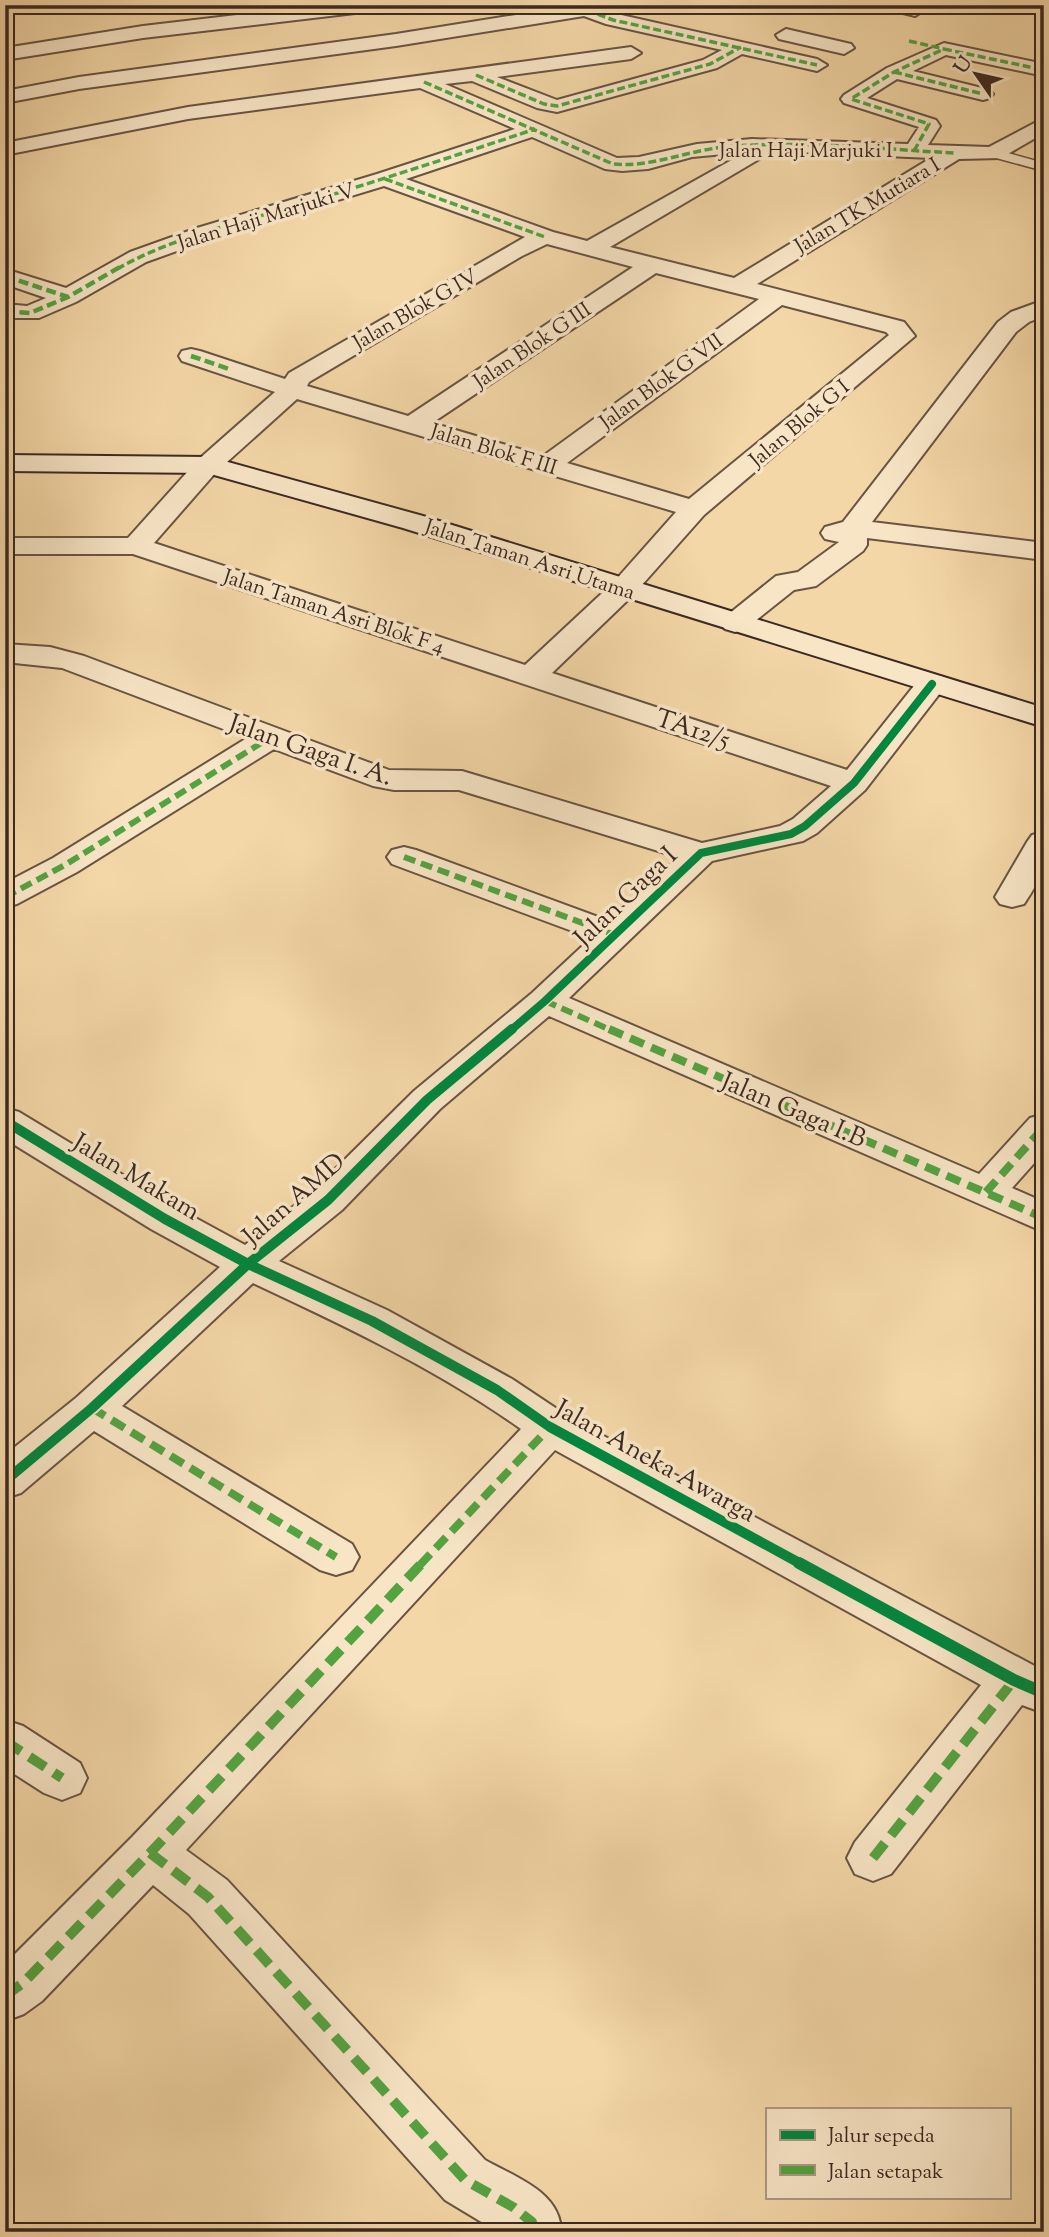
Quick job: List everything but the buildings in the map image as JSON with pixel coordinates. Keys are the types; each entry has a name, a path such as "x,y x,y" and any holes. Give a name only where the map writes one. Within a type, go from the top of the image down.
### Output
{"street":[{"path":"5,54 143,32 372,5"},
{"path":"5,97 79,83 417,37 615,5"},
{"path":"894,5 915,10"},
{"path":"338,10 452,48"},
{"path":"587,10 613,20 817,65"},
{"path":"765,30 844,48"},
{"path":"909,41 1044,70"},
{"path":"40,47 129,123"},
{"path":"476,65 544,104 557,106 710,64 741,47"},
{"path":"914,151 929,124 851,99 894,72 944,49"},
{"path":"5,149 129,123 424,82 476,65 523,69 631,53"},
{"path":"894,72 984,94"},
{"name":"Jalan Haji Marjuki I","path":"424,82 622,165 637,166 683,153 726,147 954,153"},
{"name":"Jalan TK Mutiara I","path":"735,288 954,153 993,153 1044,124"},
{"name":"Jalan Haji Marjuki V","path":"5,311 30,313 68,297 138,257 205,233 385,179 535,129"},
{"path":"590,249 763,151"},
{"path":"385,179 545,237 776,298"},
{"name":"Jalan Blok G IV","path":"136,546 215,459 293,390 298,378 514,251 545,237"},
{"name":"Jalan Blok G III","path":"412,425 653,264"},
{"path":"5,276 68,297"},
{"name":"Jalan Blok G I","path":"532,675 634,593 694,509 903,336 895,327 776,298"},
{"name":"Jalan Blok G VII","path":"547,465 776,298"},
{"path":"735,623 786,582 806,580 853,545 853,528 1007,327 1020,317 1044,307"},
{"name":"Jalan Blok F III","path":"191,356 293,390 694,509"},
{"name":"Jalan Taman Asri Utama","path":"5,463 215,459 634,593 1044,718"},
{"path":"853,528 1037,552 1044,526"},
{"name":"Jalan Taman Asri Blok F 4","path":"5,546 136,546 532,675"},
{"name":"Jalan Gaga I. A.","path":"5,653 50,656 73,662 384,779 407,781 439,778 462,781 701,853"},
{"name":"TA12/5","path":"532,675 854,783"},
{"name":"Jalan Gaga I","path":"545,1001 701,853 792,834 854,783 932,684"},
{"path":"5,897 65,865 271,737"},
{"path":"1012,897 1042,850"},
{"path":"404,857 615,935"},
{"name":"Jalan Gaga I.B","path":"545,1001 1044,1218"},
{"name":"Jalan AMD","path":"5,1481 92,1408 248,1264 328,1200 427,1100 545,1001"},
{"name":"Jalan Makam","path":"5,1121 165,1219 248,1264"},
{"path":"986,1192 1044,1127"},
{"name":"Jalan Aneka Awarga","path":"248,1264 372,1321 497,1390 550,1427 1029,1686"},
{"path":"92,1408 336,1557"},
{"path":"5,1996 23,1983 150,1853 550,1427"},
{"path":"873,1858 1029,1686"},
{"path":"5,1741 62,1778"},
{"path":"150,1853 208,1897 465,2180 513,2207 532,2222 532,2232"}],"lane":[{"path":"993,153 1044,167"}],"marked path":[{"path":"894,5 915,10"},
{"path":"587,10 613,20 817,65"},
{"path":"909,41 944,49"},
{"path":"476,75 544,104 557,106 710,64 741,47"},
{"path":"914,151 929,124 851,99 894,72 944,49 1044,70"},
{"path":"894,72 983,94"},
{"path":"424,82 613,164 639,164 692,151 752,145 810,145 954,153"},
{"path":"5,311 30,313 68,297 138,257 205,233 385,179 535,129"},
{"path":"385,179 545,237"},
{"path":"5,276 68,297"},
{"path":"191,356 229,369"},
{"path":"5,897 65,865 271,737"},
{"path":"404,857 615,935"},
{"path":"545,1001 1044,1218"},
{"path":"986,1192 1044,1127"},
{"path":"92,1408 336,1557"},
{"path":"5,1996 23,1983 150,1853 550,1427"},
{"path":"873,1858 1014,1680"},
{"path":"5,1741 62,1778"},
{"path":"150,1853 208,1897 465,2180 513,2207 532,2222 532,2232"}],"cycle path":[{"path":"5,1481 92,1408 248,1264 328,1200 427,1100 545,1001 701,853 791,834 805,826 854,783 932,684"},
{"path":"5,1121 165,1219 248,1264 372,1321 497,1390 550,1427 620,1466 1014,1680 1044,1693"}]}
